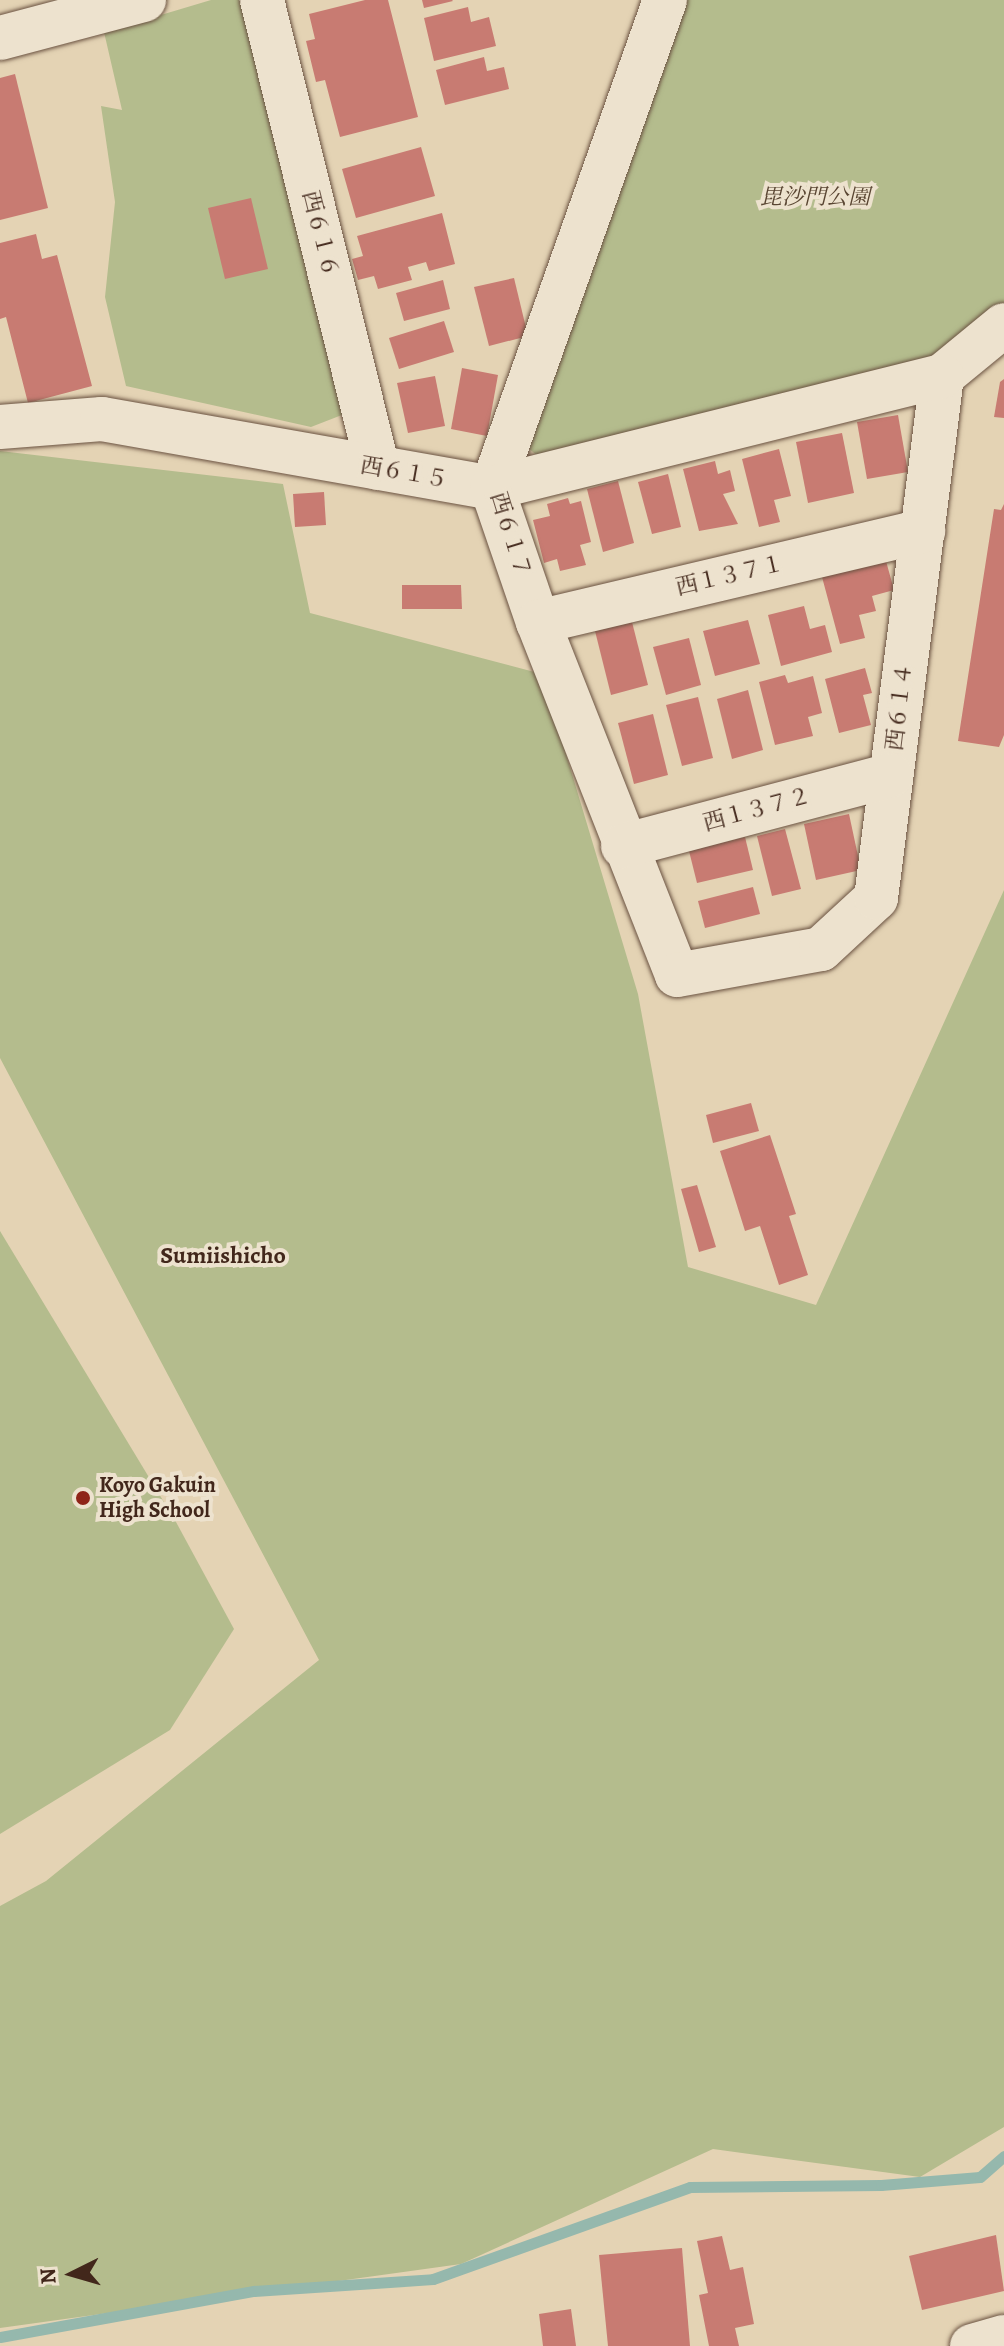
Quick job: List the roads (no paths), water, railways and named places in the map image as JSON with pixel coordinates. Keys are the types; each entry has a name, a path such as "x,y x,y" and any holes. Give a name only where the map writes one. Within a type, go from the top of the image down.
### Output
{"street":[{"path":"0,38 144,0"},
{"name":"西６１６","path":"262,0 378,468"},
{"name":"西６１７","path":"665,0 492,488 538,622 623,846 677,975"},
{"path":"942,376 1004,325"},
{"name":"西６１５","path":"0,427 102,419 492,488 942,376"},
{"name":"西６１４","path":"677,975 821,949 876,898 942,376"},
{"name":"西１３７１","path":"538,622 923,531"},
{"name":"西１３７２","path":"623,846 891,775"},
{"path":"972,2346 1004,2337"}],"waterway":[{"path":"0,2337 254,2291 433,2279 690,2187 881,2185 980,2177 1004,2156"}],"place":[{"name":"Koyo Gakuin High School","path":"83,1498"}],"district":[{"name":"Sumiishicho","path":"223,1256"}],"park label":[{"name":"毘沙門公園","path":"815,198"}]}
